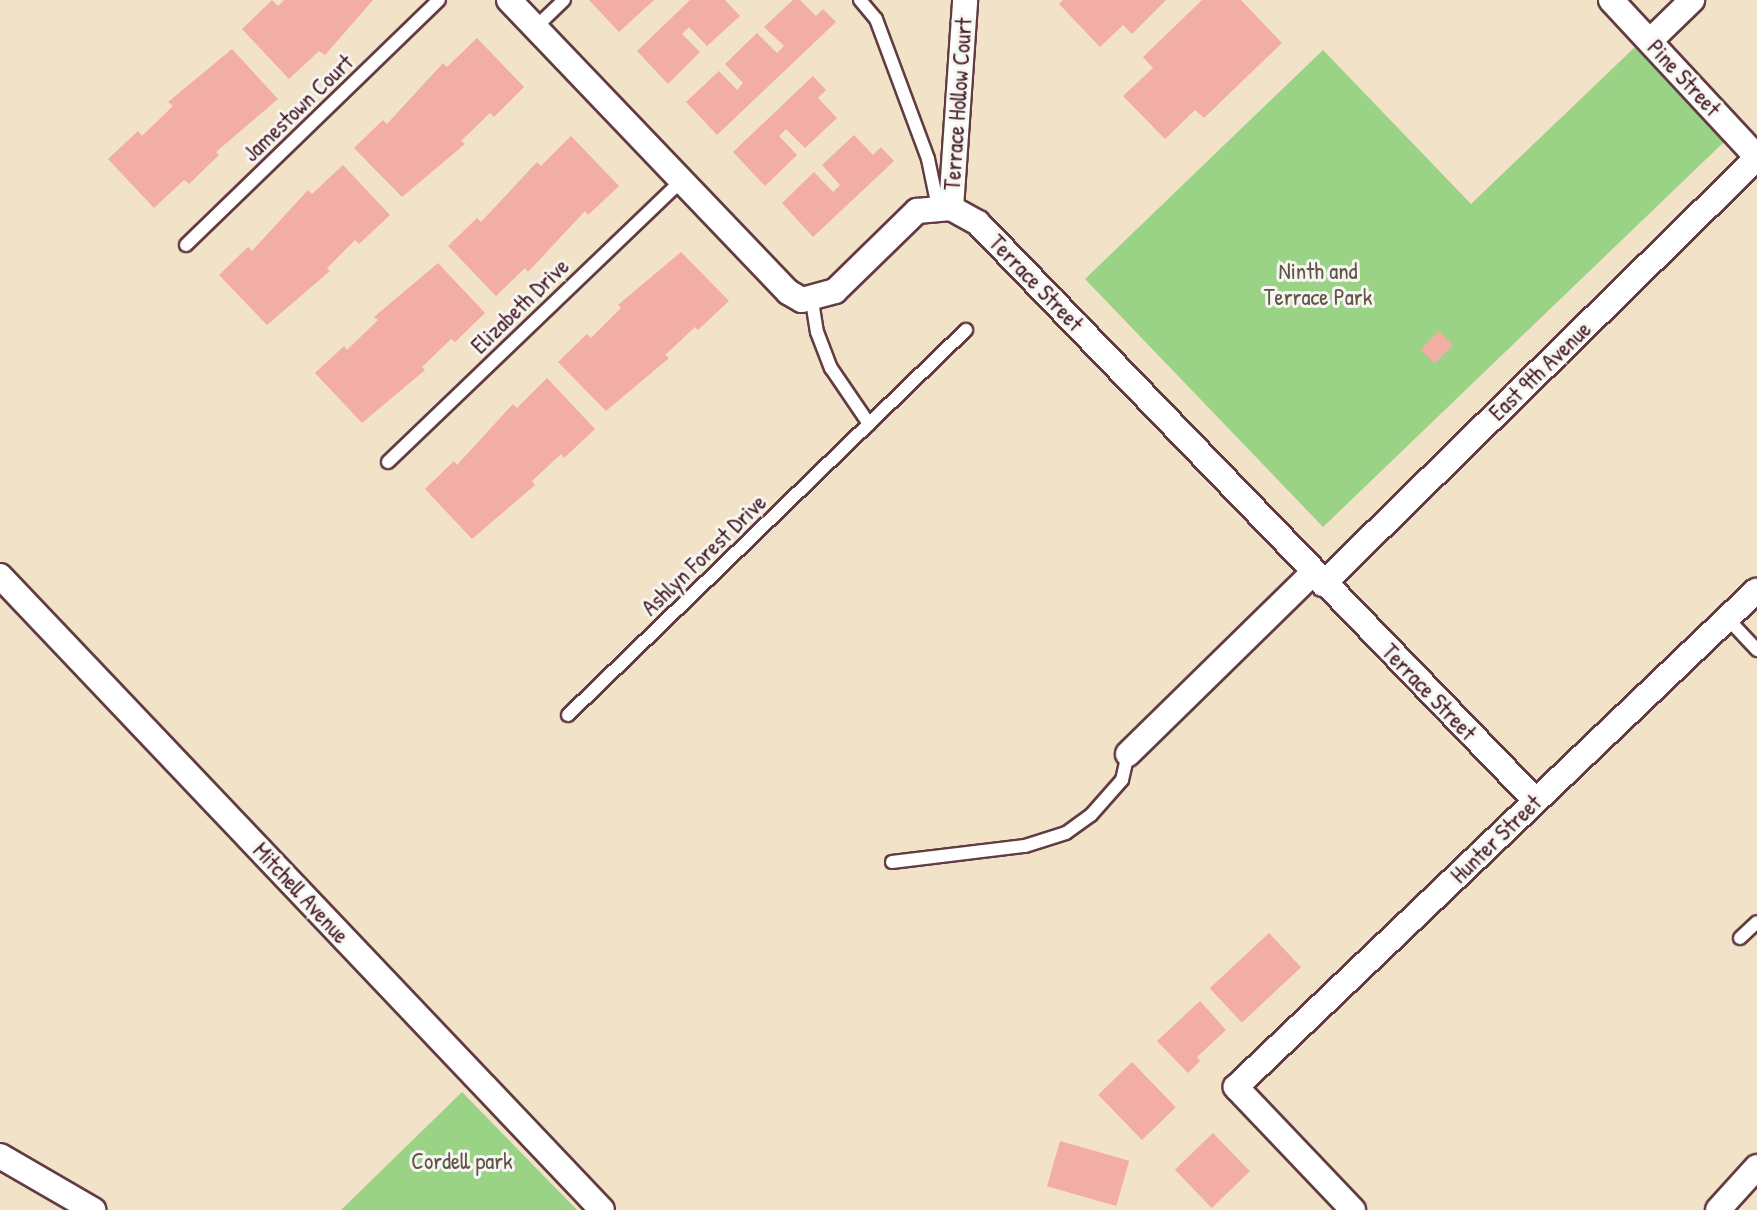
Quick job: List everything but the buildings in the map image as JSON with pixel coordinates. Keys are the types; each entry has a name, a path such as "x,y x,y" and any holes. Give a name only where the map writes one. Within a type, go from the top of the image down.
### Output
{"street":[{"path":"509,0 788,292 812,301 835,291 917,211 944,208"},
{"name":"Terrace Hollow Court","path":"944,208 965,0"},
{"name":"Pine Street","path":"1611,0 1757,157"},
{"path":"1650,40 1692,0"},
{"name":"East 9th Avenue","path":"1128,754 1318,578 1757,157"},
{"name":"Terrace Street","path":"944,208 978,223 1536,801"},
{"name":"Mitchell Avenue","path":"0,576 602,1210"},
{"name":"Hunter Street","path":"1353,1210 1236,1087 1756,591"},
{"path":"0,1156 93,1210"},
{"path":"1718,1210 1757,1167"}],"lane":[{"name":"Jamestown Court","path":"186,246 439,0"},
{"path":"535,28 564,0"},
{"path":"860,0 876,19 944,208"},
{"name":"Elizabeth Drive","path":"388,462 681,181"},
{"path":"812,301 817,332 831,368 869,424"},
{"name":"Ashlyn Forest Drive","path":"568,716 966,330"},
{"path":"1727,618 1757,650"},
{"path":"892,862 1025,846 1066,833 1091,815 1122,779 1128,754"},
{"path":"1740,938 1757,922"}],"green space":[{"name":"Ninth and Terrace Park","path":"1635,47 1725,141 1323,527 1085,279 1323,50 1471,204"},
{"name":"Cordell park","path":"462,1092 577,1210 341,1210"}]}
